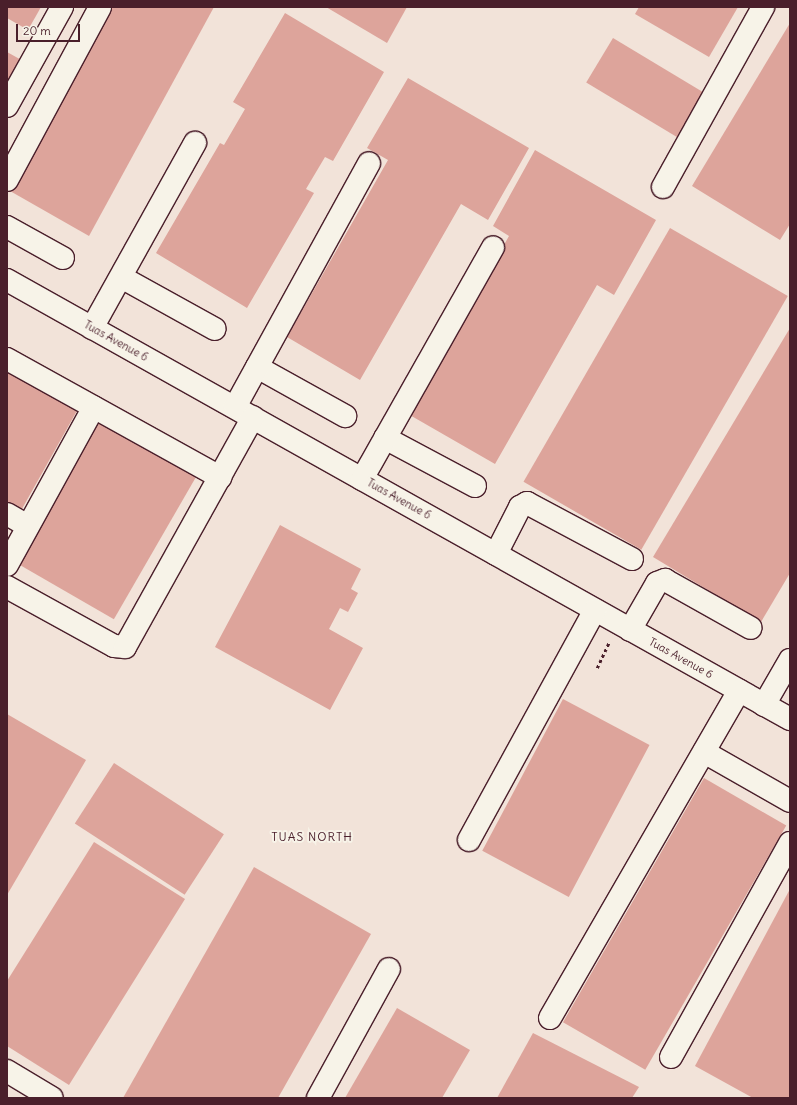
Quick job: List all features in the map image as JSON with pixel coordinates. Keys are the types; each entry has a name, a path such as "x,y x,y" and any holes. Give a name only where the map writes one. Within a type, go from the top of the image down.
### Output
{"street":[{"path":"7,106 62,7"},
{"path":"7,180 100,7"},
{"path":"662,187 763,7"},
{"path":"92,328 196,142"},
{"path":"7,587 114,646 125,647 220,477 244,412 257,367 369,163"},
{"path":"7,227 63,258"},
{"path":"362,479 493,247"},
{"path":"121,277 215,328"},
{"name":"Tuas Avenue 6","path":"7,280 790,719"},
{"path":"7,359 220,477"},
{"path":"257,367 346,416"},
{"path":"7,565 94,407"},
{"path":"386,438 474,486"},
{"path":"496,554 520,507 527,503 632,559"},
{"path":"7,514 28,526"},
{"path":"624,627 657,583 665,580 751,628"},
{"path":"469,840 595,610"},
{"path":"764,705 790,660"},
{"path":"550,1018 704,752 738,690"},
{"path":"704,752 790,801"},
{"path":"671,1057 790,843"},
{"path":"318,1098 389,969"},
{"path":"7,1072 52,1098"}],"path":[{"path":"597,668 624,627"}],"building":[{"path":"7,7 41,7 28,30 7,18"},
{"path":"111,7 214,7 89,236 10,191"},
{"path":"326,7 407,7 387,43"},
{"path":"639,7 738,7 709,57 635,14"},
{"path":"285,13 384,72 333,161 325,157 306,189 314,193 247,308 156,253 220,143 224,145 245,109 233,102"},
{"path":"790,23 790,224 780,240 692,186"},
{"path":"613,38 711,97 684,141 586,83"},
{"path":"7,52 25,62 7,96"},
{"path":"408,78 529,148 488,220 461,204 360,380 287,337 388,160 367,148"},
{"path":"535,150 656,220 614,295 597,285 495,464 408,414 509,236 493,226"},
{"path":"670,228 788,296 641,550 524,482"},
{"path":"790,328 790,573 761,622 653,557"},
{"path":"7,368 78,409 18,516 7,509"},
{"path":"99,419 197,476 114,619 16,563"},
{"path":"280,525 361,569 351,589 358,593 348,612 340,608 329,629 363,648 330,710 215,647"},
{"path":"563,699 650,745 569,897 482,851"},
{"path":"7,714 86,760 7,895"},
{"path":"114,763 224,834 185,895 75,823"},
{"path":"704,778 786,826 645,1070 563,1022"},
{"path":"94,842 185,899 69,1085 7,1046 7,981"},
{"path":"254,867 371,934 278,1098 123,1098"},
{"path":"790,889 790,1098 753,1098 695,1066"},
{"path":"397,1008 470,1050 442,1098 345,1098"},
{"path":"533,1033 639,1087 632,1098 497,1098"}],"district":[{"name":"TUAS NORTH","path":"312,837"}]}
